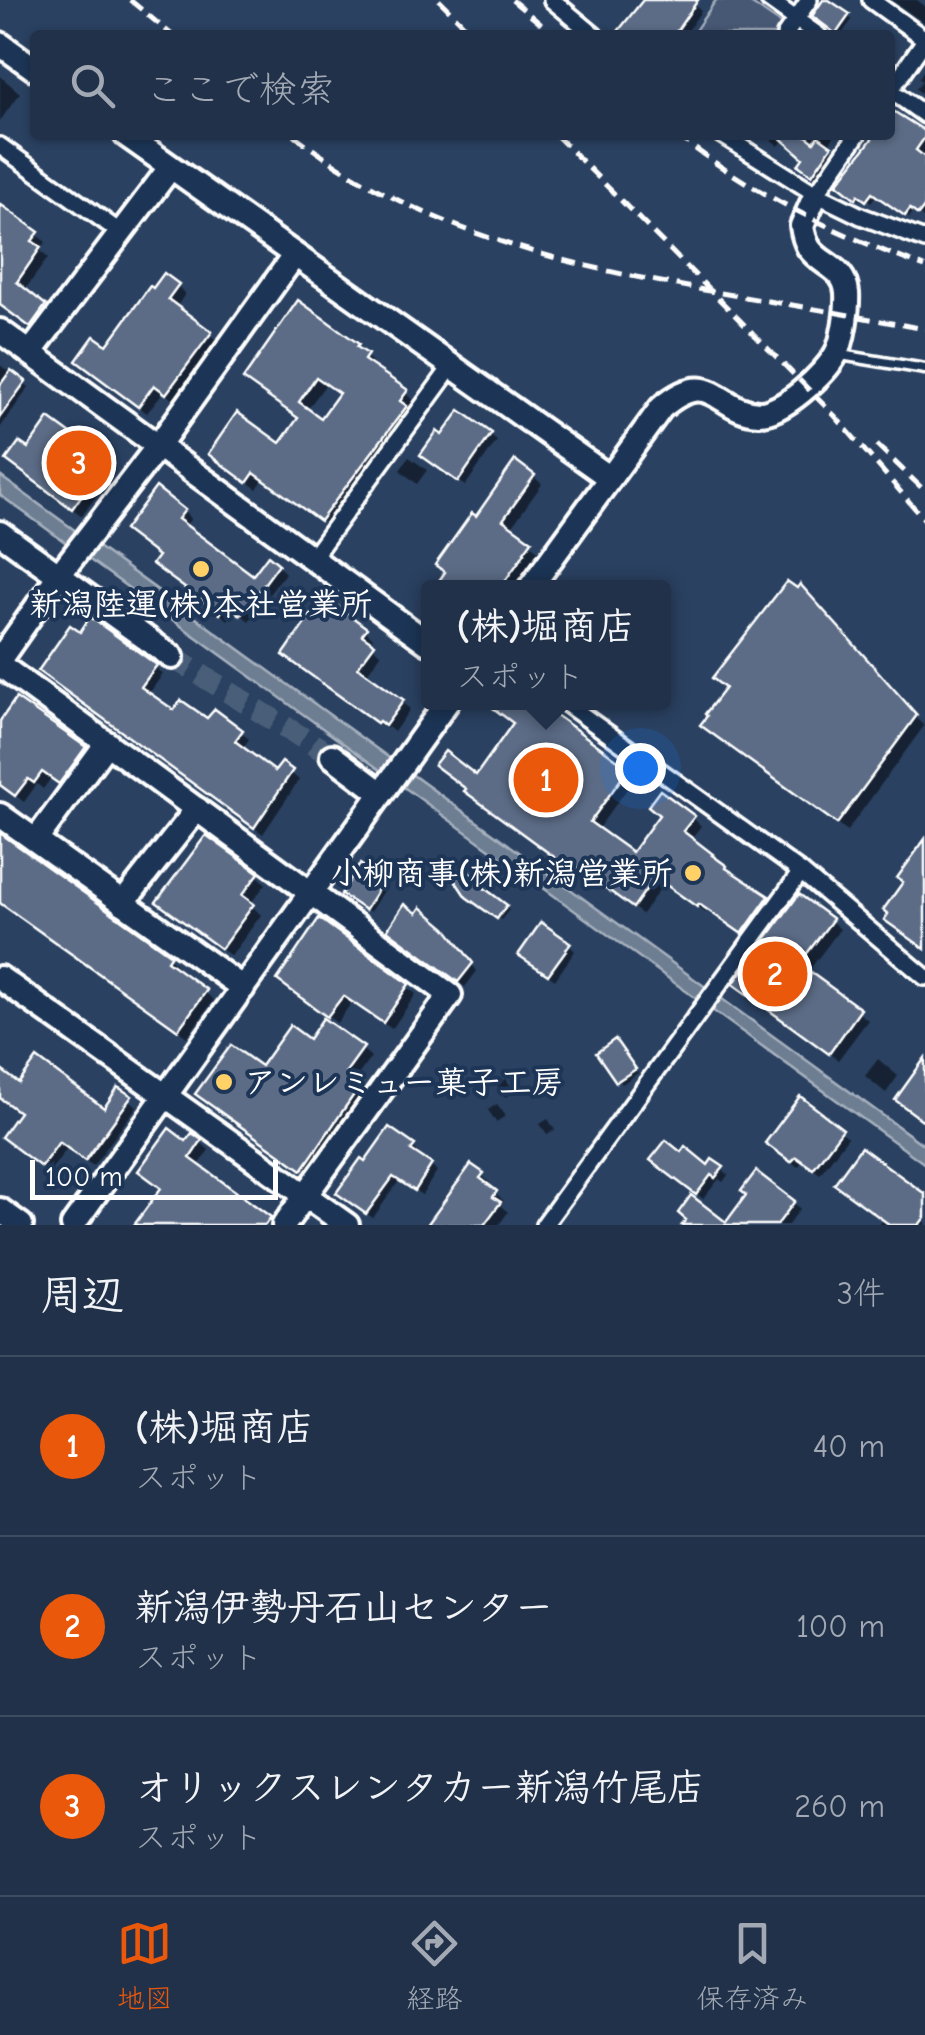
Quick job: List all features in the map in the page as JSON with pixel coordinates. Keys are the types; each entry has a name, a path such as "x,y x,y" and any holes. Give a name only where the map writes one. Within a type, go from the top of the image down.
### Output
{"street":[{"path":"552,0 588,30"},
{"path":"769,0 811,30"},
{"path":"788,30 809,0"},
{"path":"871,0 925,40 895,83"},
{"path":"0,44 30,65"},
{"path":"895,93 925,114"},
{"path":"133,140 610,478"},
{"path":"730,140 816,194 860,216 925,240"},
{"path":"536,580 661,408 674,396 707,390 743,410 766,413 788,403 836,354 846,305 845,285 838,270 809,248 802,226 823,182 854,140"},
{"path":"0,146 121,233"},
{"path":"30,354 170,168"},
{"path":"284,1225 450,995 0,662 59,575 158,446 294,256"},
{"path":"0,332 421,638"},
{"path":"312,558 452,366"},
{"path":"0,532 172,657"},
{"path":"73,1225 441,710"},
{"path":"575,710 801,872 925,978"},
{"path":"36,840 107,743"},
{"path":"332,756 381,793"},
{"path":"123,902 197,809"},
{"path":"0,815 243,988"},
{"path":"544,1225 801,872"},
{"path":"0,978 347,1225"},
{"path":"0,1210 21,1225"}],"lane":[{"path":"836,354 925,369"}],"shaded area":[{"path":"716,0 746,0 787,28 786,30 695,30"},
{"path":"0,476 925,1146 925,1164 0,495"}],"building":[{"path":"643,0 698,0 677,30 619,30"},
{"path":"823,0 850,14 839,30 831,30 812,16"},
{"path":"895,112 925,131 916,150 925,157 925,206 918,215 910,209 905,216 872,193 866,201 858,195 856,199 837,184 871,140 895,140"},
{"path":"783,140 824,140 832,146 812,175 798,165 803,158"},
{"path":"0,204 39,232 32,241 41,247 17,282 46,305 30,327 0,305"},
{"path":"164,273 179,284 168,299 212,332 166,394 154,385 138,407 76,361 94,336 107,345"},
{"path":"298,300 359,344 357,347 368,354 364,360 408,390 400,401 407,406 320,521 254,473 247,483 208,454 237,412 280,443 298,418 243,379","holes":["316,377 339,393 321,418 299,402"]},
{"path":"11,370 26,381 0,417 0,385"},
{"path":"460,410 492,433 458,482 420,455 437,431 442,435"},
{"path":"49,418 107,460 72,509 6,460 19,442 28,448"},
{"path":"515,460 535,475 503,520 532,541 506,580 440,580 445,572 435,565 472,513 476,516"},
{"path":"156,487 185,510 178,519 253,575 268,555 279,564 241,615 226,605 220,614 152,564 158,556 124,530"},
{"path":"787,581 797,588 800,584 917,715 837,824 700,725 725,688 712,678"},
{"path":"324,596 367,628 362,635 375,644 358,667 404,700 385,726 283,655"},
{"path":"90,617 157,665 141,687 174,710 181,700 207,718 215,709 243,730 235,741 275,771 282,762 293,770 254,828 38,671 70,625 80,632"},
{"path":"16,698 86,747 59,784 42,772 34,783 28,779 15,796 0,785 0,721"},
{"path":"496,710 549,710 629,768 590,822 632,852 659,815 648,806 660,790 695,816 683,831 726,868 769,896 742,934 655,877 633,908 564,858 561,862 434,765 445,751 476,775 513,723"},
{"path":"0,833 171,955 167,961 207,990 178,1030 0,903"},
{"path":"206,835 259,873 242,895 254,904 221,949 156,902"},
{"path":"925,839 925,949 884,920 888,914 883,910 903,882 897,878"},
{"path":"360,864 384,880 365,910 341,894"},
{"path":"464,866 479,884 507,905 497,919 466,897 452,876"},
{"path":"799,894 833,919 799,964 861,1009 829,1054 733,984"},
{"path":"404,904 417,913 421,907 446,928 473,963 458,982 387,930"},
{"path":"319,918 409,984 383,1023 343,996 327,1017 277,980"},
{"path":"541,922 571,943 548,975 518,955"},
{"path":"323,1018 364,1047 346,1072 362,1083 302,1170 195,1094 231,1045 261,1066 290,1025 309,1039"},
{"path":"615,1039 636,1069 616,1082 596,1053"},
{"path":"37,1058 104,1108 118,1087 132,1096 85,1161 59,1142 41,1167 1,1137 19,1112 0,1098 0,1069 19,1083"},
{"path":"925,1058 925,1122 895,1100"},
{"path":"800,1096 843,1129 813,1169 796,1157 791,1162 765,1143"},
{"path":"389,1127 415,1145 411,1150 432,1164 415,1191 393,1177 366,1214 336,1193"},
{"path":"169,1128 186,1141 192,1133 202,1140 190,1158 271,1217 265,1225 134,1225 161,1188 138,1171"},
{"path":"666,1140 681,1152 685,1146 708,1165 712,1159 724,1167 715,1178 711,1175 696,1195 650,1160"},
{"path":"861,1147 925,1194 925,1217 919,1225 890,1225 834,1184"},
{"path":"471,1164 484,1173 480,1178 497,1191 493,1197 501,1202 484,1225 427,1225"},
{"path":"756,1171 795,1201 777,1225 682,1225 686,1220 678,1213 691,1195 726,1222 746,1195 741,1191"}],"tunnel":[{"path":"172,657 332,756"}],"railway":[{"path":"130,0 166,30"},
{"path":"439,0 469,30"},
{"path":"512,0 548,30"},
{"path":"301,140 353,176 416,209 548,256 687,287 925,329"},
{"path":"561,140 835,416 925,520"},
{"path":"684,140 796,210 925,267"},
{"path":"877,445 925,491"}],"place":[{"name":"オリックスレンタカー新潟竹尾店","path":"79,463"},
{"name":"新潟陸運(株)本社営業所","path":"201,569"},
{"name":"(株)堀商店","path":"546,780"},
{"name":"小柳商事(株)新潟営業所","path":"693,873"},
{"name":"新潟伊勢丹石山センター","path":"775,974"},
{"name":"アンレミュー菓子工房","path":"224,1082"}]}
